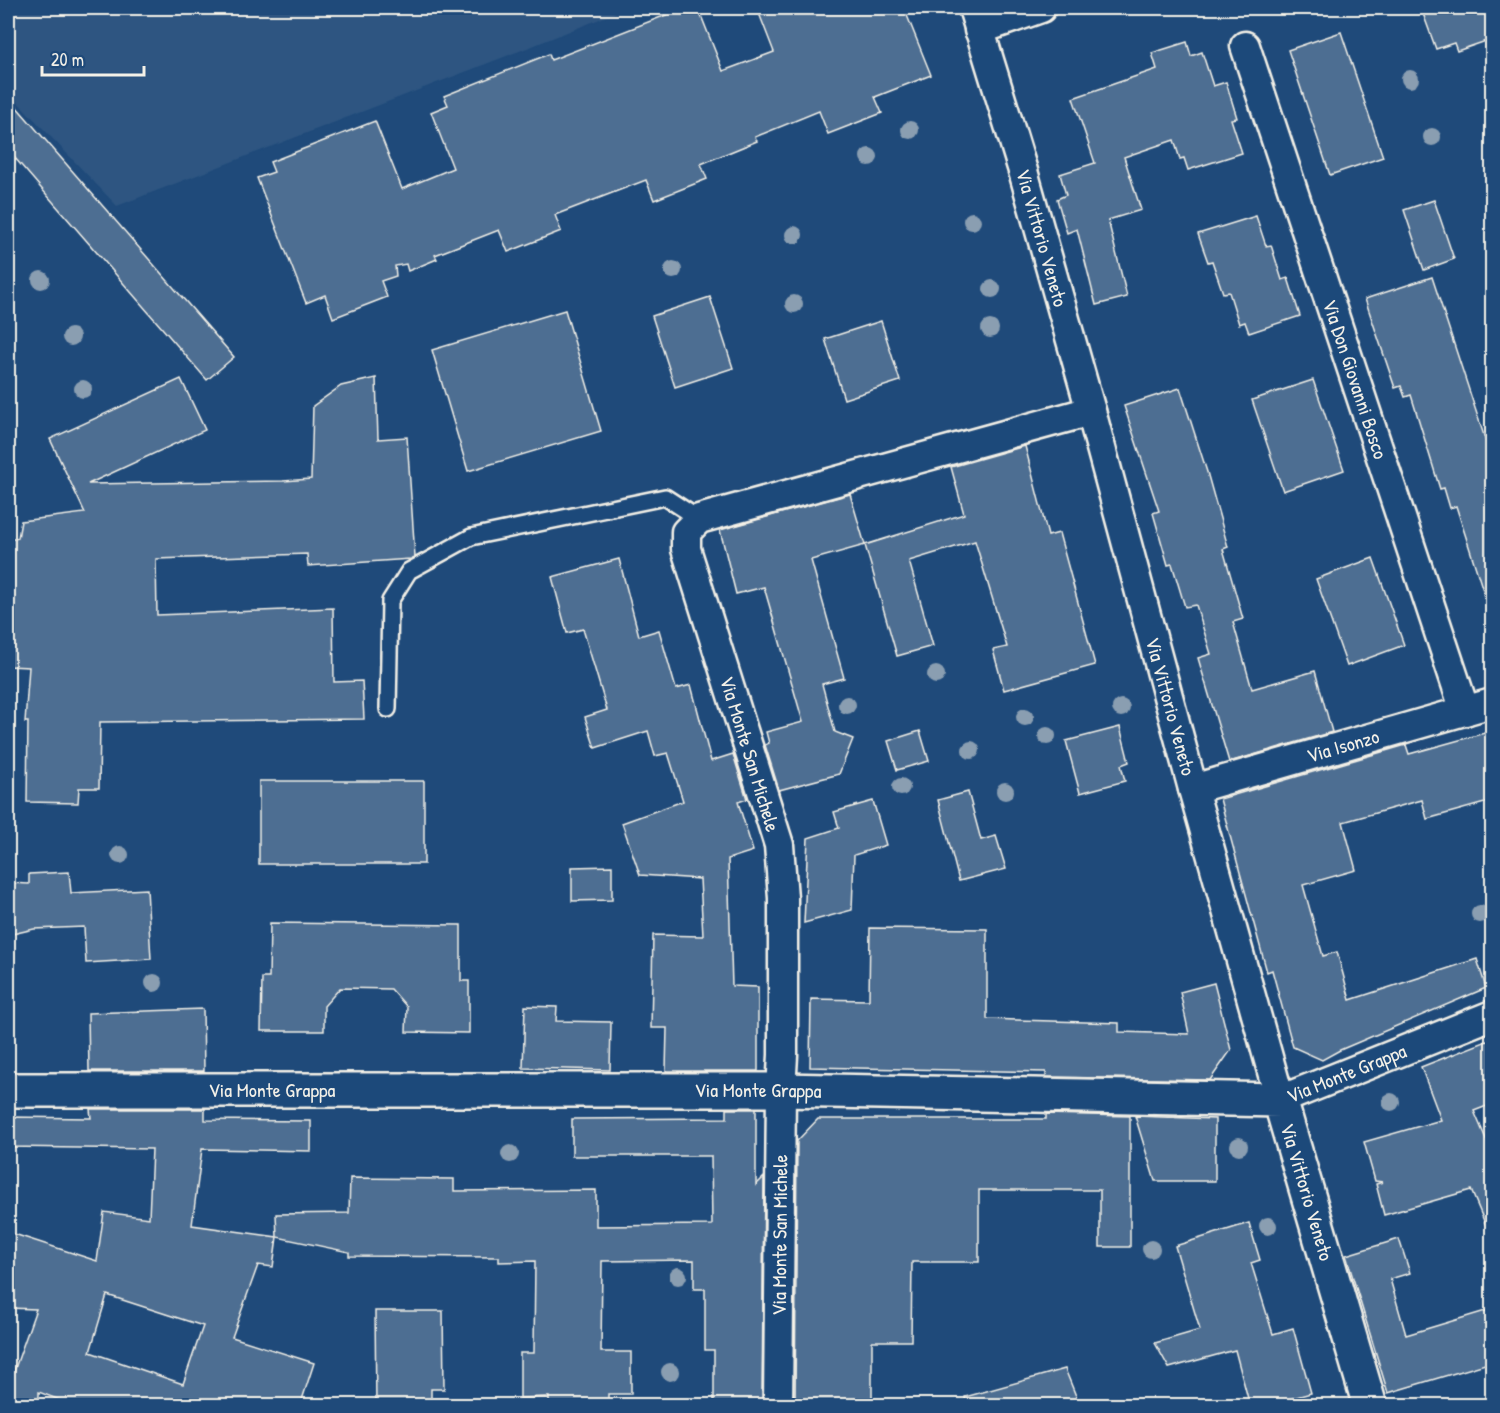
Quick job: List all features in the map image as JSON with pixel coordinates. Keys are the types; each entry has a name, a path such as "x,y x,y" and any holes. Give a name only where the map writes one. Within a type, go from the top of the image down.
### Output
{"street":[{"path":"976,19 1041,8"},
{"name":"Via Vittorio Veneto","path":"976,19 1023,171 1280,1100 1370,1406"},
{"name":"Via Don Giovanni Bosco","path":"1245,46 1465,711"},
{"path":"699,519 1091,411"},
{"name":"Via Monte San Michele","path":"699,519 686,532 686,549 779,845 783,898 783,1055 778,1406"},
{"name":"Via Isonzo","path":"1193,789 1492,703"},
{"name":"Via Monte Grappa","path":"8,1090 781,1090 1280,1100 1492,1015"}],"lane":[{"path":"388,708 390,601 409,571 471,537 665,497 699,519"}],"shaded area":[{"path":"8,8 627,8 117,206 8,92"}],"building":[{"path":"684,8 698,8 723,71 774,52 757,8 904,8 931,75 875,97 882,113 828,134 819,111 755,137 757,141 701,164 707,179 654,200 646,180 555,215 561,231 508,252 499,230 435,255 437,259 408,271 406,264 395,266 396,276 381,281 387,297 333,318 325,295 306,303 257,178 274,172 270,162 375,121 402,189 453,168 431,112 448,105 444,96 549,54 551,60"},
{"path":"1421,8 1492,8 1492,39 1457,51 1454,43 1436,49"},
{"path":"1341,32 1383,157 1330,175 1288,50"},
{"path":"1187,42 1191,56 1202,52 1213,86 1226,82 1237,118 1231,119 1242,153 1188,170 1184,158 1180,159 1174,140 1124,157 1141,210 1108,220 1127,297 1096,305 1077,229 1067,233 1057,199 1066,195 1060,174 1095,163 1073,98 1157,69 1152,53"},
{"path":"8,97 234,357 207,380 8,150"},
{"path":"1434,200 1454,259 1424,270 1404,210"},
{"path":"1256,216 1266,246 1271,245 1282,280 1288,278 1300,316 1249,333 1245,322 1239,324 1229,292 1223,293 1212,261 1208,262 1198,234"},
{"path":"1432,277 1492,460 1492,602 1487,603 1456,506 1450,508 1444,488 1440,489 1411,395 1405,397 1401,386 1395,388 1365,299"},
{"path":"710,297 733,368 675,387 652,316"},
{"path":"565,310 601,431 468,471 432,350"},
{"path":"881,321 900,381 844,399 825,339"},
{"path":"376,378 378,439 407,437 415,557 308,566 307,554 156,559 157,615 333,608 334,682 362,681 364,719 100,722 99,788 79,788 78,803 27,802 28,722 25,722 29,667 8,666 8,540 18,538 21,521 85,513 50,439 181,379 205,430 88,484 311,479 313,406 341,386"},
{"path":"1313,380 1344,470 1283,491 1252,400"},
{"path":"1180,388 1228,547 1223,549 1243,619 1233,622 1252,689 1315,671 1332,732 1229,762 1198,658 1211,654 1196,605 1185,607 1172,564 1168,565 1153,513 1159,511 1124,406"},
{"path":"1025,446 1048,536 1059,533 1095,665 1004,690 993,650 1007,647 975,541 909,561 933,646 897,656 865,545 964,514 951,467"},
{"path":"850,494 865,545 811,560 844,678 822,684 835,732 853,739 839,774 779,790 765,745 769,743 766,732 803,722 764,587 736,594 720,530"},
{"path":"1373,558 1404,645 1347,666 1316,579"},
{"path":"619,559 639,636 659,630 676,689 691,685 711,761 733,754 747,799 738,802 753,851 728,859 732,986 758,987 758,1071 666,1071 667,1028 651,1028 653,935 703,936 700,879 640,875 622,823 683,801 668,753 655,756 648,731 595,748 585,717 607,710 583,629 567,633 552,577"},
{"path":"1120,727 1129,762 1121,765 1125,781 1080,793 1066,741"},
{"path":"920,731 929,761 897,770 888,741"},
{"path":"1492,731 1492,801 1427,819 1422,800 1343,822 1356,870 1303,885 1323,956 1337,952 1350,1000 1477,959 1486,988 1340,1050 1322,1060 1293,1047 1272,970 1267,972 1220,799 1406,745 1409,754"},
{"path":"259,781 424,781 424,864 259,864"},
{"path":"968,792 981,840 996,836 1006,869 959,881 938,800"},
{"path":"873,801 886,845 854,855 852,910 804,923 808,838 839,828 834,812"},
{"path":"612,866 612,900 572,901 572,867"},
{"path":"69,872 71,893 147,889 151,959 86,963 84,927 34,929 8,935 8,883 29,884 29,874"},
{"path":"270,923 461,925 461,981 469,981 469,1033 406,1032 407,1007 391,989 340,988 324,1006 324,1031 261,1031 262,978 269,978"},
{"path":"870,928 987,929 987,1019 1119,1023 1119,1032 1189,1034 1180,992 1214,983 1231,1050 1210,1080 1046,1077 1046,1072 810,1067 811,999 869,1000"},
{"path":"525,1006 557,1007 556,1021 611,1022 610,1070 523,1068"},
{"path":"203,1009 204,1071 89,1071 88,1013"},
{"path":"1492,1039 1492,1104 1474,1111 1492,1153 1492,1240 1471,1190 1384,1215 1376,1184 1383,1182 1375,1181 1364,1142 1441,1120 1421,1067"},
{"path":"90,1109 205,1109 205,1120 311,1121 311,1151 202,1149 192,1225 277,1237 273,1267 258,1265 232,1337 314,1363 300,1406 75,1406 39,1392 39,1406 8,1406 8,1388 36,1309 8,1308 8,1232 97,1261 104,1212 149,1218 152,1149 8,1147 8,1117 91,1118","holes":["107,1295 203,1326 183,1384 90,1352"]},
{"path":"727,1109 756,1109 756,1185 764,1177 762,1406 714,1406 714,1350 705,1350 705,1289 694,1289 694,1260 602,1261 601,1352 631,1352 631,1394 608,1394 608,1406 549,1406 549,1397 520,1398 520,1353 534,1353 535,1261 499,1262 499,1257 349,1256 349,1252 277,1237 276,1214 349,1213 350,1178 454,1179 454,1191 596,1190 596,1226 712,1225 711,1156 572,1156 572,1119 727,1118"},
{"path":"1046,1114 1130,1116 1130,1247 1100,1247 1100,1190 979,1190 979,1262 912,1262 911,1341 872,1341 872,1406 795,1406 797,1141 818,1119 1046,1119"},
{"path":"1135,1116 1215,1119 1215,1181 1155,1181"},
{"path":"1249,1223 1260,1260 1251,1263 1273,1334 1293,1328 1311,1393 1264,1406 1250,1406 1235,1350 1169,1368 1155,1343 1200,1330 1175,1246"},
{"path":"1399,1239 1410,1273 1390,1279 1406,1335 1492,1309 1492,1362 1388,1393 1346,1255"},
{"path":"375,1311 443,1311 444,1389 431,1389 431,1406 376,1406"},
{"path":"1065,1369 1080,1406 966,1406 965,1397"}]}
